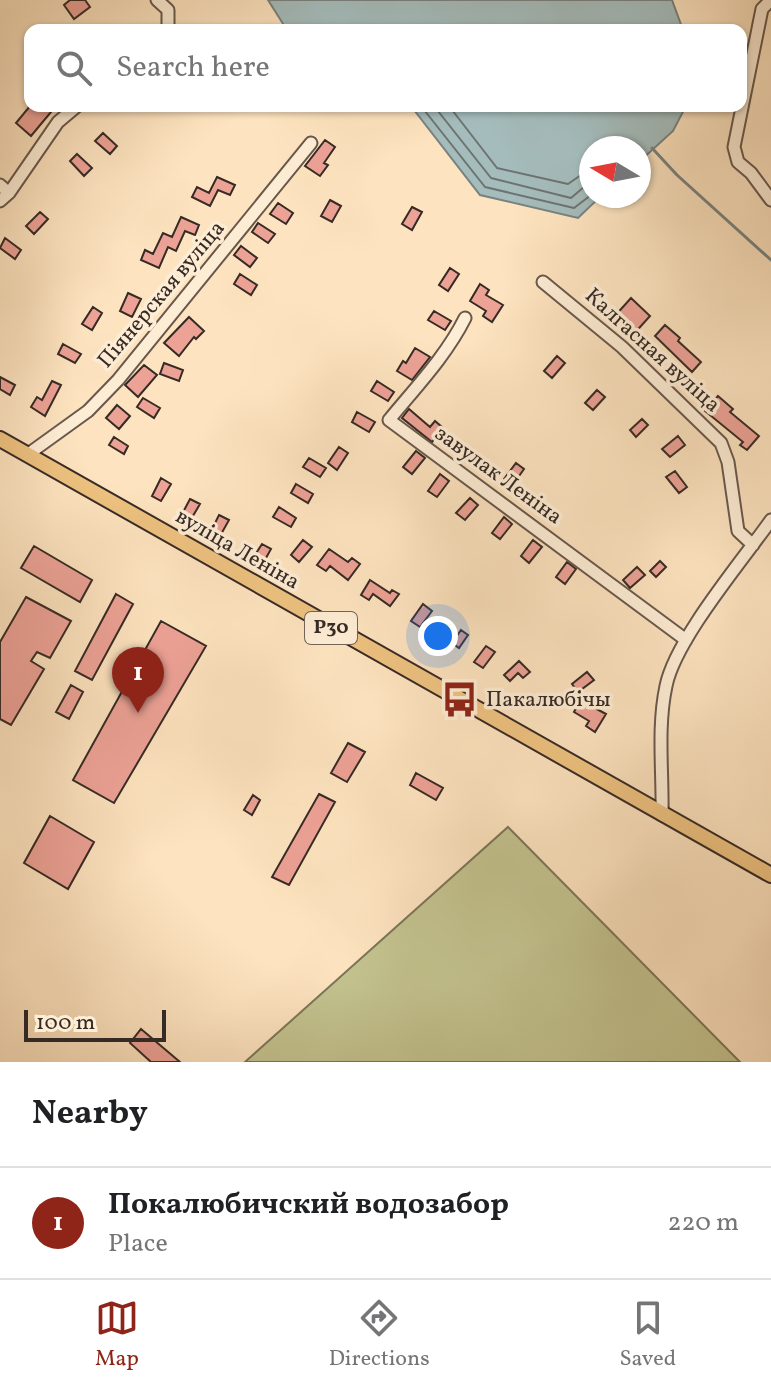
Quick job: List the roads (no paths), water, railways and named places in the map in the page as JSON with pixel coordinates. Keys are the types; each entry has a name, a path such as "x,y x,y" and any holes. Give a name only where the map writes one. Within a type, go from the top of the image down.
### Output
{"main road":[{"name":"вуліца Леніна","path":"0,439 662,815"},
{"name":"Р30","path":"662,815 771,875"}],"street":[{"path":"157,0 168,10 168,24"},
{"path":"747,83 762,9 771,0"},
{"path":"3,193 58,122 70,112"},
{"path":"741,112 734,147 738,162 751,173 771,200"},
{"name":"Піянерская вуліца","path":"27,455 88,411 118,380 311,143"},
{"name":"Калгасная вуліца","path":"543,282 622,347 721,443 728,462 738,531 753,545"},
{"name":"завулак Леніна","path":"465,318 436,365 389,420 686,640"},
{"path":"662,815 666,683 686,640 771,520"}],"water":[{"path":"268,0 672,0 681,24 283,24"},
{"path":"416,112 683,112 673,131 651,151 651,136 579,136 579,208 588,208 578,218 480,195"}],"waterway":[{"path":"652,148 677,175 771,260"}],"place":[{"name":"Пакалюбічы","path":"460,700"},
{"name":"Покалюбичский водозабор","path":"138,713"}]}
